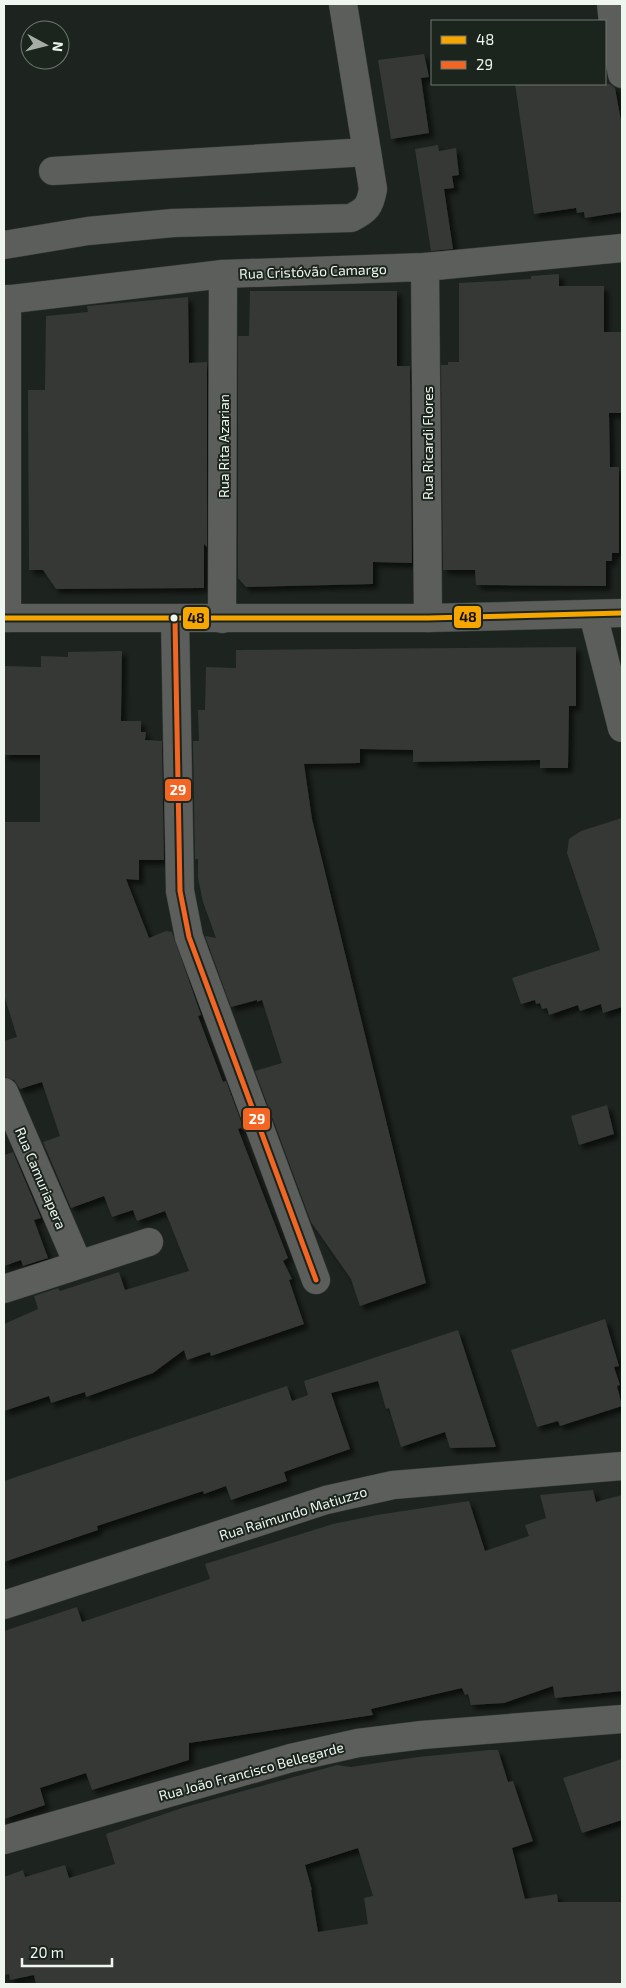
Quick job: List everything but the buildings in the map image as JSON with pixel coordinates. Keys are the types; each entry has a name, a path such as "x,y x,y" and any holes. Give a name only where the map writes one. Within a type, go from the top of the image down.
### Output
{"street":[{"path":"4,245 88,231 173,223 351,218 363,212 370,202 373,189 343,4"},
{"path":"611,4 618,30 622,74"},
{"path":"53,171 367,152"},
{"name":"Rua Cristóvão Camargo","path":"5,300 223,274 425,267 622,248"},
{"name":"Rua Ricardi Flores","path":"425,267 428,618"},
{"name":"Rua Rita Azarian","path":"222,619 223,274"},
{"path":"5,300 5,618 428,618 622,613"},
{"path":"593,614 618,692 622,728"},
{"path":"175,619 180,891 189,937 316,1280"},
{"name":"Rua Camuriapera","path":"4,1092 78,1264"},
{"path":"4,1289 149,1242"},
{"name":"Rua Raimundo Matiuzzo","path":"4,1605 326,1500 393,1485 622,1466"},
{"name":"Rua João Francisco Bellegarde","path":"4,1840 291,1758 358,1743 422,1735 622,1719"}],"transit line":[{"name":"48","path":"4,618 428,618 622,613"},
{"name":"29","path":"175,619 180,891 189,937 316,1280"}]}
